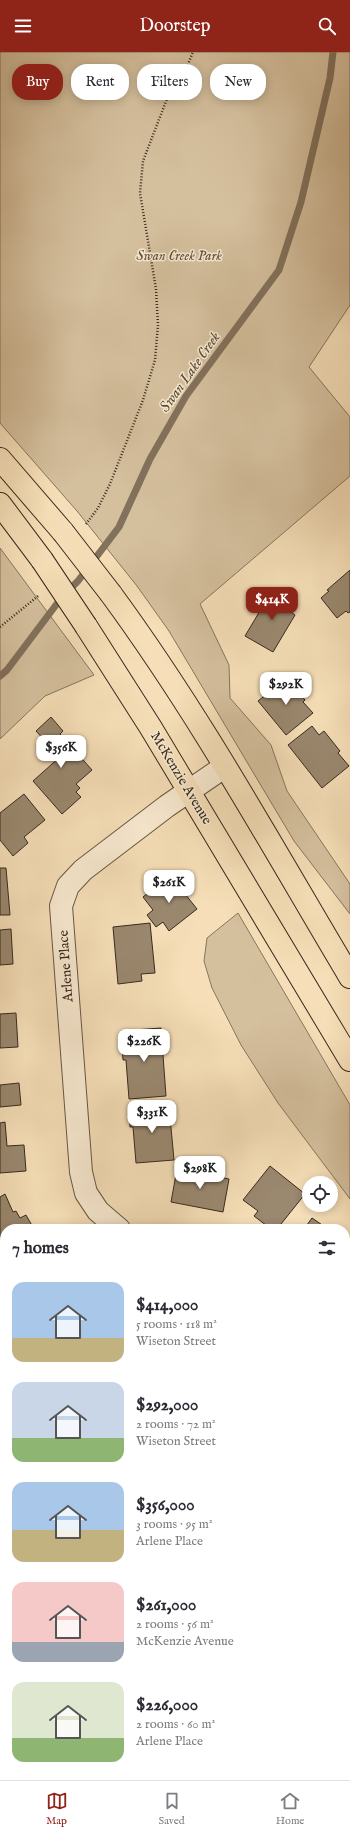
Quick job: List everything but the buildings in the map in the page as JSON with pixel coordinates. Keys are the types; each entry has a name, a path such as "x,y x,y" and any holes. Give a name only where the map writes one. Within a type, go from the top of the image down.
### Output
{"main road":[{"path":"0,458 63,532 111,594 141,636 224,767 350,977"},
{"name":"McKenzie Avenue","path":"0,504 42,560 86,626 189,791 350,1060"}],"street":[{"name":"Arlene Place","path":"113,1224 98,1211 86,1193 81,1172 61,906 68,886 83,870 167,806 224,767"}],"path":[{"path":"84,526 98,508 110,484 142,400 154,360 158,325 156,289 140,194 143,161 170,91 186,69 193,52"},
{"path":"0,627 42,592"}],"green space":[{"name":"Swan Creek Park","path":"0,52 350,52 350,305 309,367 350,417 350,476 200,604 229,665 230,698 271,745 287,791 350,884 350,914 294,841 169,631 137,586 77,511 0,423"},
{"path":"0,548 94,675 45,696 0,739"},
{"path":"238,913 350,1105 350,1199 338,1183 338,1176 333,1176 278,1103 241,1045 212,988 204,961 207,938"}],"waterway":[{"name":"Swan Lake Creek","path":"0,676 7,670 62,597 78,581 119,527 150,459 186,396 279,270 301,202 330,78 333,52"}]}
